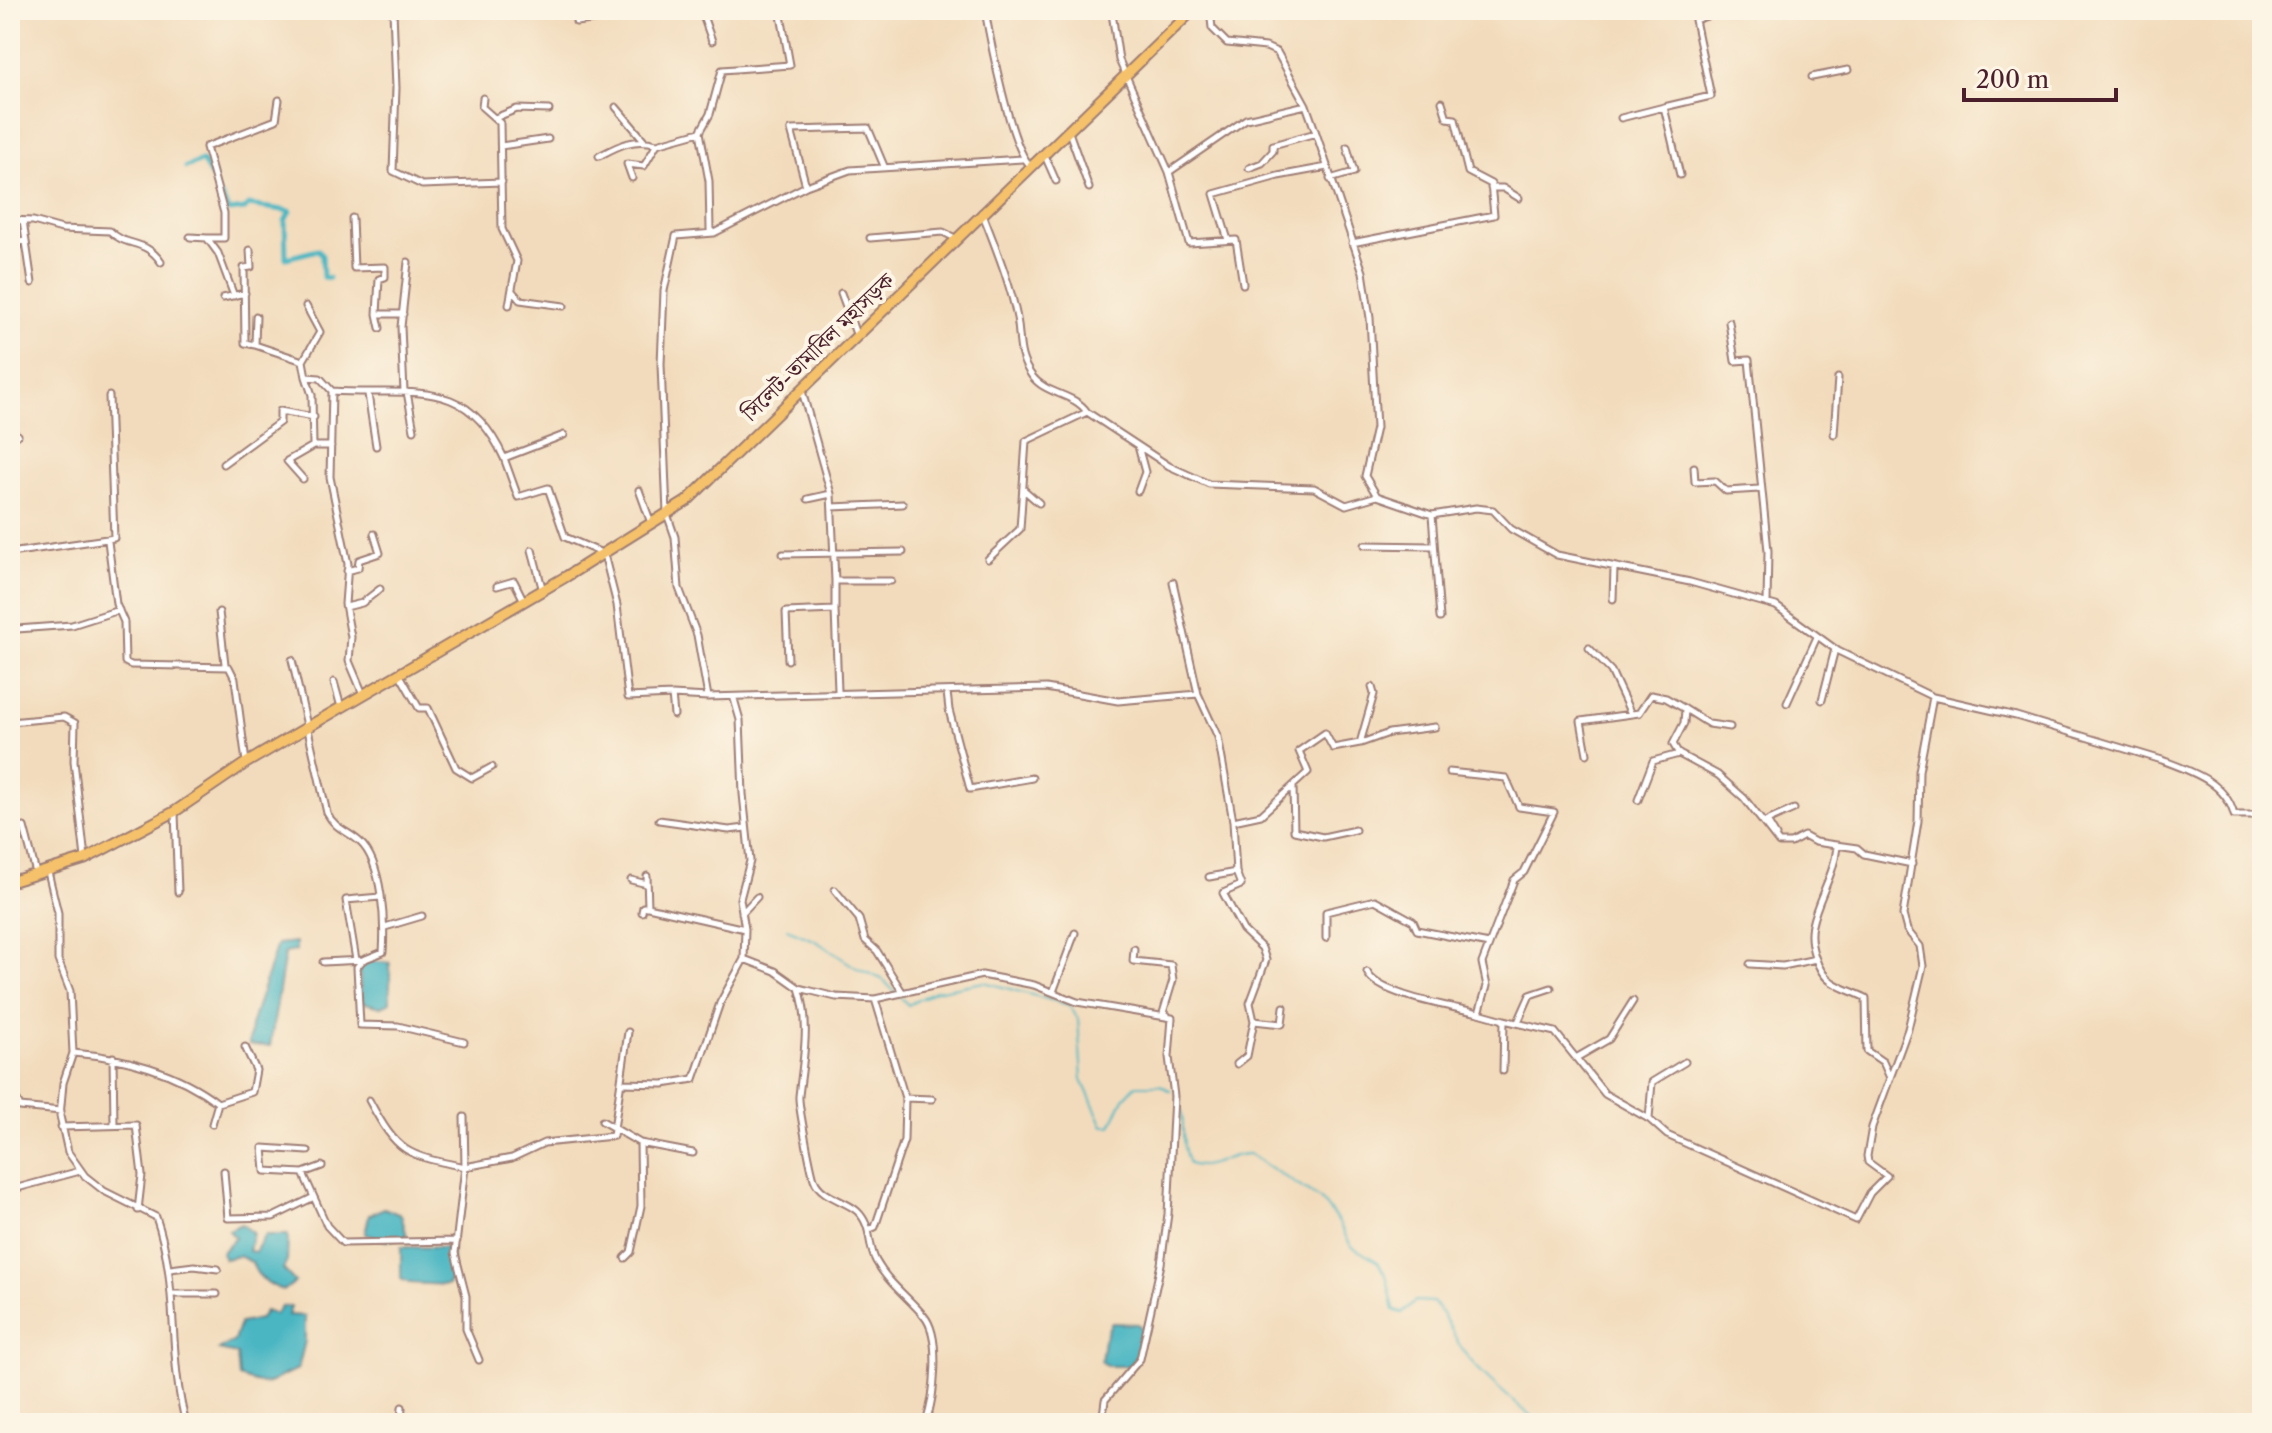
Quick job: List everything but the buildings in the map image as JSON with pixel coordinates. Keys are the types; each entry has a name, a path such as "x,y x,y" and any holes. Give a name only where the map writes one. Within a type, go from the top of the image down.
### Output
{"highway":[{"name":"সিলেট-তামাবিল মহাসড়ক","path":"10,882 85,859 174,812 305,727 543,591 687,501 982,211 1026,162 1043,153 1193,10"}],"street":[{"path":"393,10 396,88 393,171 422,185 502,182"},
{"path":"576,22 664,10"},
{"path":"701,10 712,41"},
{"path":"714,233 710,230 709,181 700,132 710,114 722,70 790,65 780,10"},
{"path":"708,697 697,635 679,588 675,537 667,514 661,364 664,291 676,236 714,233 742,222 806,186 850,170 884,166 1026,162 995,72 985,10"},
{"path":"1131,10 1112,13 1119,60 1169,172 1189,243 1236,240 1243,284"},
{"path":"1210,10 1212,28 1227,43 1266,47 1277,52 1306,105 1316,133 1363,272 1372,342 1376,428 1365,476 1377,496"},
{"path":"1621,118 1711,96 1695,20 1724,10"},
{"path":"1812,77 1848,70"},
{"path":"483,98 482,107 500,123 502,229 517,261 509,305"},
{"path":"190,237 224,238 224,213 206,147 276,120 279,100"},
{"path":"1352,243 1494,215 1491,184 1468,172 1455,119 1447,118 1442,102"},
{"path":"1169,172 1246,119 1306,105"},
{"path":"616,107 644,140"},
{"path":"1664,107 1680,175"},
{"path":"495,118 517,109 549,110"},
{"path":"806,186 791,130 868,128 884,166"},
{"path":"1068,129 1089,188"},
{"path":"599,156 610,146 644,140 657,144 700,132"},
{"path":"1249,168 1262,163 1273,151 1273,145 1316,133"},
{"path":"501,146 548,139"},
{"path":"632,178 627,164 644,166 657,144"},
{"path":"1330,179 1354,172 1347,147"},
{"path":"1043,153 1056,181"},
{"path":"1228,240 1214,194 1278,176 1327,167"},
{"path":"1491,188 1503,188 1519,198"},
{"path":"982,211 1017,319 1020,356 1033,378 1048,389 1080,401 1087,412 1169,466 1209,484 1314,488 1346,505 1377,496 1432,515 1476,508 1493,510 1511,529 1538,547 1614,568 1690,582 1776,606 1835,649 1933,697 2016,716 2162,760 2195,773 2220,789 2231,802 2234,815 2262,815"},
{"path":"352,218 354,268 385,267 385,277 379,279 377,314 380,328"},
{"path":"10,220 62,229 110,231 116,238 151,248 161,262"},
{"path":"23,221 32,283"},
{"path":"870,238 943,232 955,238"},
{"path":"207,238 218,253 234,296"},
{"path":"10,251 18,247 19,242 25,241"},
{"path":"250,250 251,267 244,268 245,343 303,361"},
{"path":"408,262 400,361 414,430"},
{"path":"511,290 520,300 564,306"},
{"path":"223,298 245,293"},
{"path":"841,293 856,334"},
{"path":"306,306 320,332 303,361 314,417 313,446"},
{"path":"377,314 403,314"},
{"path":"255,345 256,316"},
{"path":"1729,322 1735,361 1749,360 1759,489 1768,551 1767,603"},
{"path":"306,377 320,378 332,391 368,394 405,392 454,397 490,429 518,497 548,488 565,537 604,554 617,605 628,697 672,695 734,699 838,691 947,692 1046,688 1118,701 1198,694"},
{"path":"1834,434 1838,378"},
{"path":"801,388 831,494 838,691"},
{"path":"332,391 330,477 347,571 346,607 351,637 349,661 363,694"},
{"path":"368,394 376,446"},
{"path":"10,553 40,546 108,541 116,532 109,396"},
{"path":"223,464 280,422 280,411 314,417"},
{"path":"988,559 1020,529 1026,441 1087,412"},
{"path":"10,433 18,435"},
{"path":"504,458 564,435"},
{"path":"303,479 287,461 313,446 331,446"},
{"path":"1138,446 1145,472 1138,491"},
{"path":"1694,467 1695,482 1715,481 1726,491 1759,489"},
{"path":"1023,489 1039,503"},
{"path":"639,490 651,524"},
{"path":"808,499 831,494"},
{"path":"832,507 903,504"},
{"path":"1432,515 1432,546 1440,618"},
{"path":"347,571 358,568 359,560 380,553 374,534"},
{"path":"108,541 119,610 124,622 125,662 131,665 225,664"},
{"path":"1365,545 1432,546"},
{"path":"532,550 543,591"},
{"path":"783,554 903,552"},
{"path":"1613,599 1614,568"},
{"path":"497,586 514,581 525,601"},
{"path":"835,581 891,581"},
{"path":"1173,582 1178,618 1198,694 1218,737 1233,821 1236,872 1241,885 1223,893 1243,930 1262,948 1266,960 1250,1003 1254,1021 1247,1056 1237,1064"},
{"path":"346,607 362,603 380,589"},
{"path":"10,633 17,629 72,625 119,610"},
{"path":"788,660 786,612 835,610"},
{"path":"219,612 225,664 235,679 246,763"},
{"path":"10,621 17,629"},
{"path":"1787,703 1817,637"},
{"path":"1589,648 1611,671 1632,714"},
{"path":"1822,700 1835,649"},
{"path":"292,660 327,813 339,829 362,844 371,859 385,927 383,952 360,960 323,962"},
{"path":"403,671 419,708 428,708 456,768 472,778 492,767"},
{"path":"334,682 341,707"},
{"path":"1360,743 1374,694 1372,687"},
{"path":"947,692 970,789 1032,778"},
{"path":"672,695 674,715"},
{"path":"1587,754 1581,721 1639,713 1651,695 1666,698 1709,724 1730,727"},
{"path":"1367,972 1369,978 1386,988 1555,1032 1605,1094 1649,1119 1667,1135 1856,1220 1870,1193 1887,1176 1868,1162 1867,1156 1872,1127 1908,1029 1923,966 1920,946 1907,930 1903,915 1918,821 1919,771 1933,697"},
{"path":"623,1083 663,1084 694,1079 706,1053 720,1003 744,959 745,929 740,899 750,861 740,720 734,699"},
{"path":"1685,709 1684,723 1673,744 1679,754 1718,775 1744,798 1771,837 1776,836"},
{"path":"10,722 64,717 75,723 74,761 85,859"},
{"path":"1233,821 1261,815 1308,772 1299,751 1325,733 1333,748 1389,733 1435,727"},
{"path":"1638,800 1653,761 1679,754"},
{"path":"1449,772 1506,778 1519,807 1554,812 1524,872 1514,880 1489,944 1482,963 1487,986 1479,1013"},
{"path":"1293,786 1294,831 1323,837 1355,830"},
{"path":"1794,809 1767,821 1779,843 1791,843 1804,836 1912,864"},
{"path":"174,812 178,892"},
{"path":"659,820 729,830 746,828"},
{"path":"24,827 36,874"},
{"path":"1837,847 1835,870 1811,926 1816,959 1830,981 1866,998 1867,1051 1883,1062 1890,1078"},
{"path":"48,871 58,913 58,960 70,991 73,1053 63,1083 61,1127 68,1152 80,1171 104,1191 156,1217 170,1269 176,1363 186,1423"},
{"path":"1209,877 1236,872"},
{"path":"647,876 648,907"},
{"path":"631,880 647,884"},
{"path":"835,890 859,919 865,940 877,951 903,993"},
{"path":"380,897 346,900 360,960 357,967 360,1025 398,1026 464,1042"},
{"path":"742,913 757,897"},
{"path":"1326,938 1326,912 1375,900 1413,921 1417,930 1489,944"},
{"path":"642,912 643,907 648,907 745,929"},
{"path":"385,927 422,916"},
{"path":"1053,992 1075,933"},
{"path":"1134,949 1133,961 1171,965 1173,980 1163,1013 1172,1018"},
{"path":"744,959 775,971 799,988 836,997 875,999 982,975 1053,992 1077,1002 1172,1018"},
{"path":"1750,964 1783,966 1816,959"},
{"path":"799,988 805,1006 802,1027 806,1062 798,1098 815,1182 827,1194 859,1212 869,1229 875,1260 897,1290 927,1319 936,1345 926,1423"},
{"path":"1518,1022 1530,995 1551,988"},
{"path":"869,1229 875,1227 904,1140 905,1098 875,999"},
{"path":"1576,1058 1609,1039 1633,1001"},
{"path":"1254,1021 1282,1024 1284,1007"},
{"path":"1102,1423 1105,1400 1140,1359 1161,1264 1168,1214 1174,1096 1169,1057 1172,1018"},
{"path":"1503,1071 1504,1020"},
{"path":"369,1100 389,1139 421,1158 465,1167 512,1158 544,1143 613,1136 617,1126 628,1032"},
{"path":"218,1103 252,1092 256,1070 245,1047"},
{"path":"73,1053 113,1057 194,1085 218,1103"},
{"path":"113,1057 114,1124"},
{"path":"1649,1119 1652,1082 1685,1062"},
{"path":"10,1085 20,1107 61,1111"},
{"path":"905,1098 932,1099"},
{"path":"212,1124 218,1103"},
{"path":"464,1117 465,1167 455,1253 466,1296 466,1329 479,1360"},
{"path":"602,1121 617,1126 640,1143 693,1153"},
{"path":"61,1127 136,1125 142,1175 138,1210"},
{"path":"625,1258 631,1252 641,1206 640,1143"},
{"path":"308,1151 263,1148 265,1171 303,1173 322,1166"},
{"path":"10,1190 80,1171"},
{"path":"224,1171 228,1218 273,1217 312,1198"},
{"path":"303,1173 327,1226 343,1243 457,1241"},
{"path":"170,1269 194,1266 218,1269"},
{"path":"173,1294 217,1294"},
{"path":"401,1423 402,1407"}],"water":[{"path":"296,942 296,951 285,953 270,1046 249,1045 251,1026 277,944"},
{"path":"368,961 390,963 390,1002 381,1007 361,1002 359,968"},
{"path":"384,1208 401,1215 407,1236 387,1241 365,1234 369,1215"},
{"path":"241,1224 253,1233 249,1251 255,1252 265,1235 288,1235 287,1261 283,1269 295,1282 283,1291 260,1277 252,1262 239,1256 224,1259 221,1253 235,1238 229,1230"},
{"path":"401,1247 452,1248 453,1273 448,1285 409,1283 401,1279"},
{"path":"281,1306 291,1307 288,1315 305,1316 305,1341 298,1369 266,1384 239,1377 237,1354 219,1350 234,1341 240,1323 260,1319 265,1311 275,1314"},
{"path":"1111,1323 1138,1324 1142,1329 1139,1354 1129,1366 1108,1366 1101,1361 1104,1340"}],"waterway":[{"path":"186,167 202,161 213,179"},
{"path":"221,196 229,211 245,209 248,205 290,211 285,221 286,258 318,250 322,256 323,277 329,278"},
{"path":"787,929 816,941 858,969 882,979 908,1005 935,991 984,982 1069,1005 1078,1019 1082,1080 1103,1126 1111,1126 1124,1098 1136,1085 1160,1085 1171,1091"},
{"path":"1176,1094 1182,1111 1184,1146 1189,1164 1205,1166 1249,1154 1321,1200 1338,1221 1351,1246 1378,1262 1387,1278 1394,1310 1402,1313 1415,1301 1433,1302 1472,1362 1541,1423"}]}
